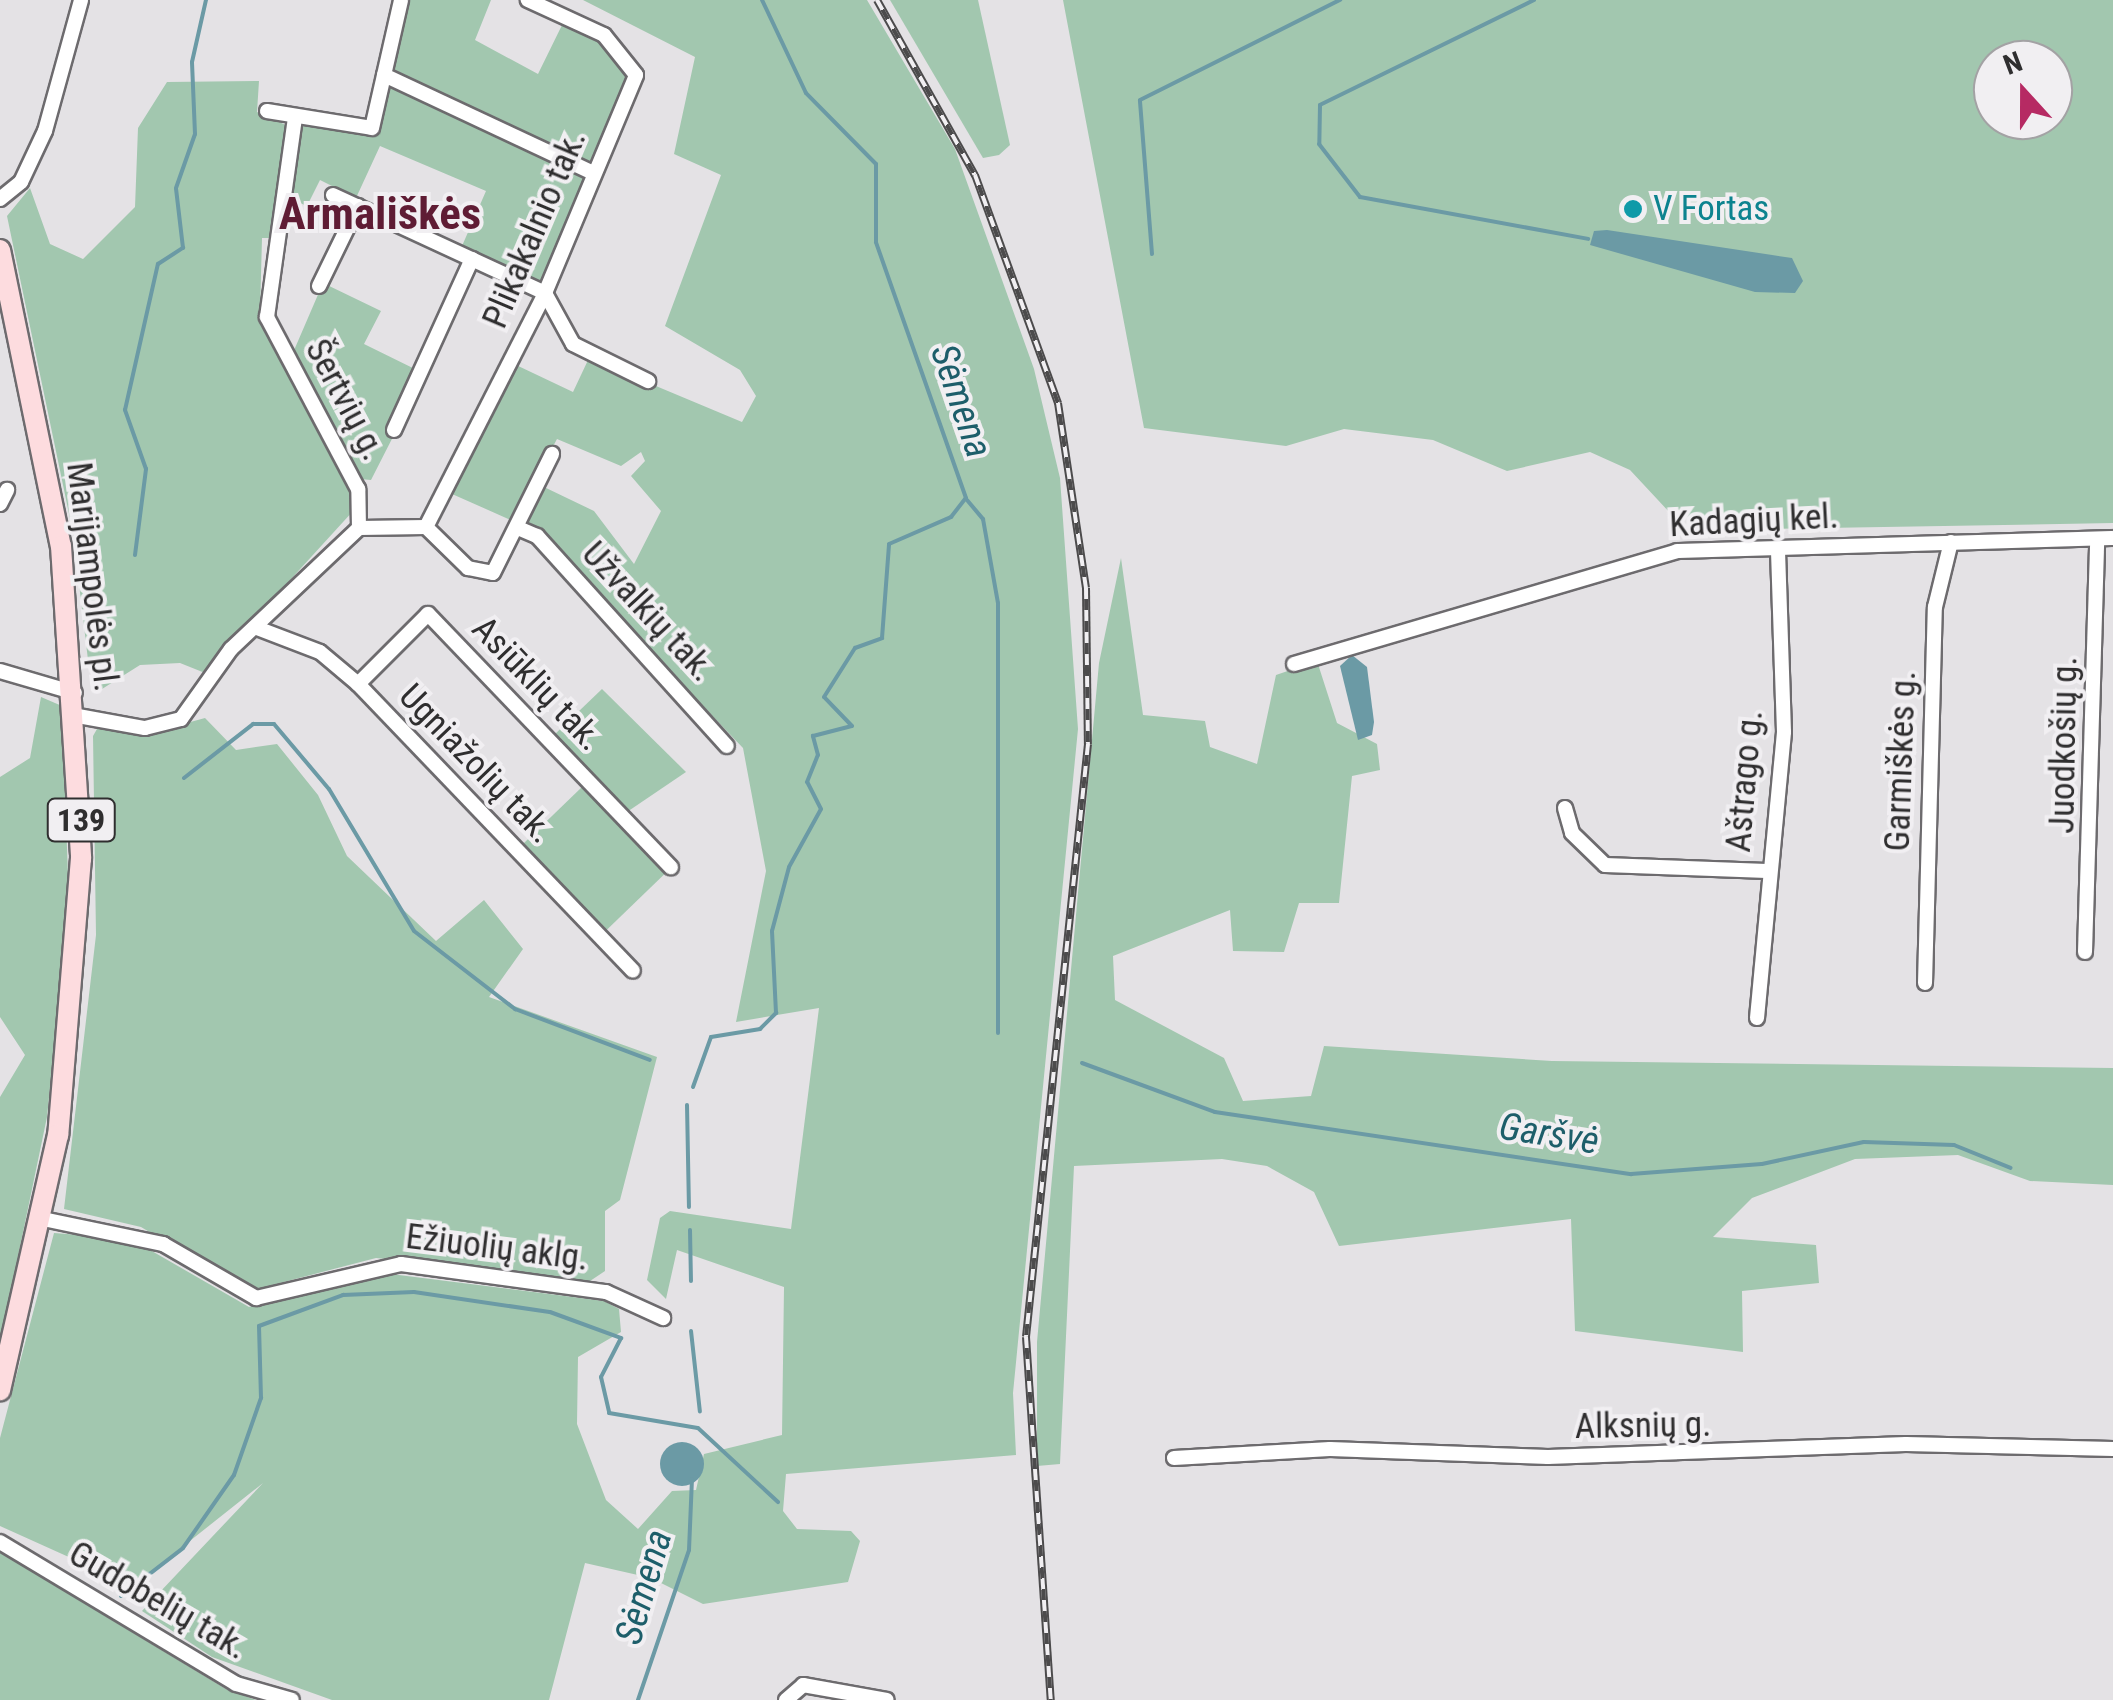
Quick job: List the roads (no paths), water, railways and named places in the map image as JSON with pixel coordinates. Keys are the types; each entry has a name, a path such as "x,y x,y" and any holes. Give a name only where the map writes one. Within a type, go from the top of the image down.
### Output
{"main road":[{"name":"Marijampolės pl.","path":"0,250 61,546 78,716 79,923 43,1218 0,1390"}],"street":[{"path":"0,199 21,182 46,132 81,0"},
{"path":"267,111 372,128 401,0"},
{"name":"Plikakalnio tak.","path":"426,527 545,293 590,172 636,75 630,59 604,35 528,0"},
{"path":"384,75 590,172"},
{"name":"Šertvių g.","path":"296,117 266,316 358,489 359,528"},
{"path":"333,194 545,293 573,344 648,381"},
{"path":"320,286 358,206"},
{"path":"394,430 472,258"},
{"path":"78,716 145,728 181,719 257,628 359,528 426,527 480,574 493,572 552,454"},
{"name":"Užvalkių tak.","path":"518,528 727,746"},
{"name":"Kadagių kel.","path":"1294,664 1660,555 2105,539"},
{"name":"Juodkošių g.","path":"2086,952 2105,539"},
{"name":"Garmiškės g.","path":"1925,983 1935,608 1950,542"},
{"name":"Aštrago g.","path":"1757,1018 1767,871 1784,732 1778,549"},
{"name":"Asiūklių tak.","path":"358,684 428,614 671,866"},
{"name":"Ugniažolių tak.","path":"257,628 288,634 358,684 632,972"},
{"path":"0,671 76,694"},
{"path":"1565,808 1572,833 1605,865 1767,871"},
{"name":"Ežiuolių aklg.","path":"43,1218 163,1244 256,1298 400,1264 606,1292 662,1318"},
{"name":"Alksnių g.","path":"1174,1458 1330,1449 1548,1457 1906,1444 2113,1449"},
{"name":"Gudobelių tak.","path":"0,1542 236,1684 292,1700"},
{"path":"786,1700 803,1685 887,1700"}],"water":[{"path":"1594,231 1792,258 1803,281 1795,293 1755,292 1590,245"},
{"path":"1352,655 1367,667 1374,722 1372,735 1358,740 1340,666"},
{"path":"682,1442 698,1448 704,1464 698,1480 682,1486 666,1480 660,1464 666,1448"}],"waterway":[{"path":"135,555 146,469 125,410 158,264 183,248 176,188 195,134 192,62 206,0"},
{"name":"Sėmena","path":"693,1087 711,1037 760,1029 776,1013 772,931 789,867 821,809 807,782 818,755 813,736 852,726 824,697 855,648 882,638 889,544 951,517 966,498 876,242 876,164 806,93 762,0"},
{"path":"1152,254 1140,100 1340,0"},
{"path":"1534,0 1320,105 1319,144 1360,197 1588,239"},
{"name":"Garšvė","path":"967,500 983,519 998,603 998,1033"},
{"path":"184,778 253,724 274,724 329,789 414,931 515,1009 650,1060"},
{"name":"Garšvė","path":"1082,1063 1215,1112 1631,1174 1762,1164 1864,1142 1954,1145 2011,1168"},
{"name":"Sėmena","path":"687,1105 689,1207"},
{"name":"Sėmena","path":"690,1230 691,1281"},
{"path":"121,1596 183,1548 234,1475 261,1398 259,1326 343,1295 414,1292 550,1312 621,1338 601,1377 609,1413 698,1428 778,1502"},
{"name":"Sėmena","path":"691,1331 700,1412"},
{"name":"Sėmena","path":"638,1700 689,1550 692,1479"}],"railway":[{"path":"877,0 975,175 1058,403 1086,588 1088,744 1026,1337 1051,1700"}],"place":[{"name":"V Fortas","path":"1633,209"}],"district":[{"name":"Armališkės","path":"380,214"}]}
